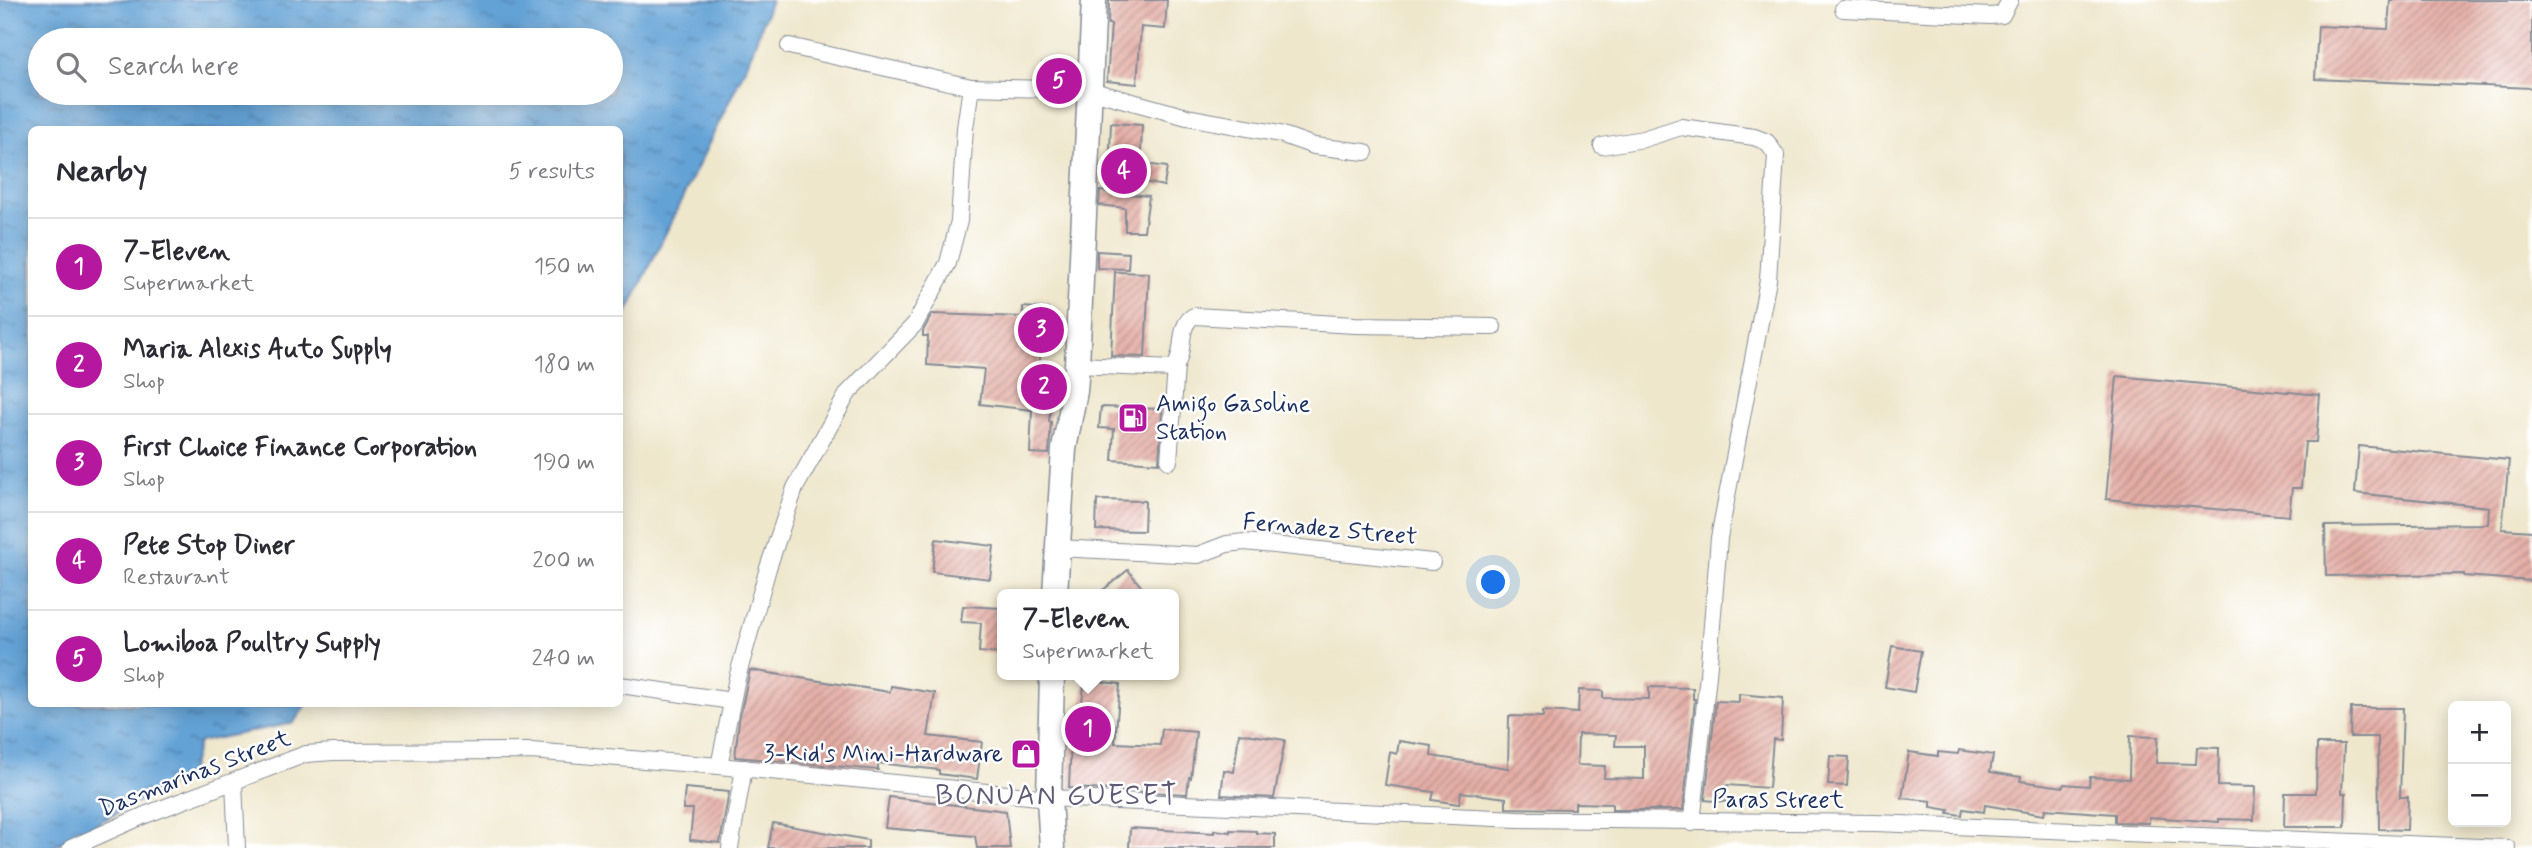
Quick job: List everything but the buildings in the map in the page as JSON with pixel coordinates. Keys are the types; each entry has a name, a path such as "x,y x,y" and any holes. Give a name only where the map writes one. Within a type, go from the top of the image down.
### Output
{"main road":[{"path":"1055,589 1063,450 1075,391 1077,365 1094,0"},
{"path":"1052,680 1049,798 1052,848"}],"street":[{"path":"1843,9 1990,16 2002,15 2010,0"},
{"path":"789,46 971,87 1089,90 1187,117 1280,134 1314,146 1365,152"},
{"path":"719,766 732,701 768,568 796,488 848,393 915,324 936,290 948,263 959,221 965,128 971,87"},
{"path":"1602,146 1643,139 1681,127 1754,137 1767,142 1776,155 1768,280 1719,538 1692,823"},
{"path":"1169,461 1176,367 1185,324 1194,316 1355,325 1493,327"},
{"path":"1077,365 1176,367"},
{"name":"Fernadez Street","path":"1057,548 1198,555 1227,544 1245,542 1432,562"},
{"path":"623,685 732,701"},
{"name":"Dasmarinas Street","path":"71,848 145,816 306,754 333,751 531,751 744,768 1049,798"},
{"path":"730,848 744,768"},
{"path":"234,782 237,848"},
{"name":"Paras Street","path":"1049,798 1505,819 1875,823 2507,848"}],"water":[{"path":"0,0 771,0 748,62 623,322 623,126 28,126 28,707 305,707 293,723 199,742 189,775 51,848 0,848"}],"place":[{"name":"Lomiboa Poultry Supply","path":"1059,81"},
{"name":"Pete Stop Diner","path":"1124,171"},
{"name":"First Choice Finance Corporation","path":"1041,330"},
{"name":"Maria Alexis Auto Supply","path":"1044,387"},
{"name":"Amigo Gasoline Station","path":"1133,418"},
{"name":"7-Eleven","path":"1088,729"},
{"name":"3-Kid's Mini-Hardware","path":"1026,754"}],"district":[{"name":"BONUAN GUESET","path":"1057,796"}]}
